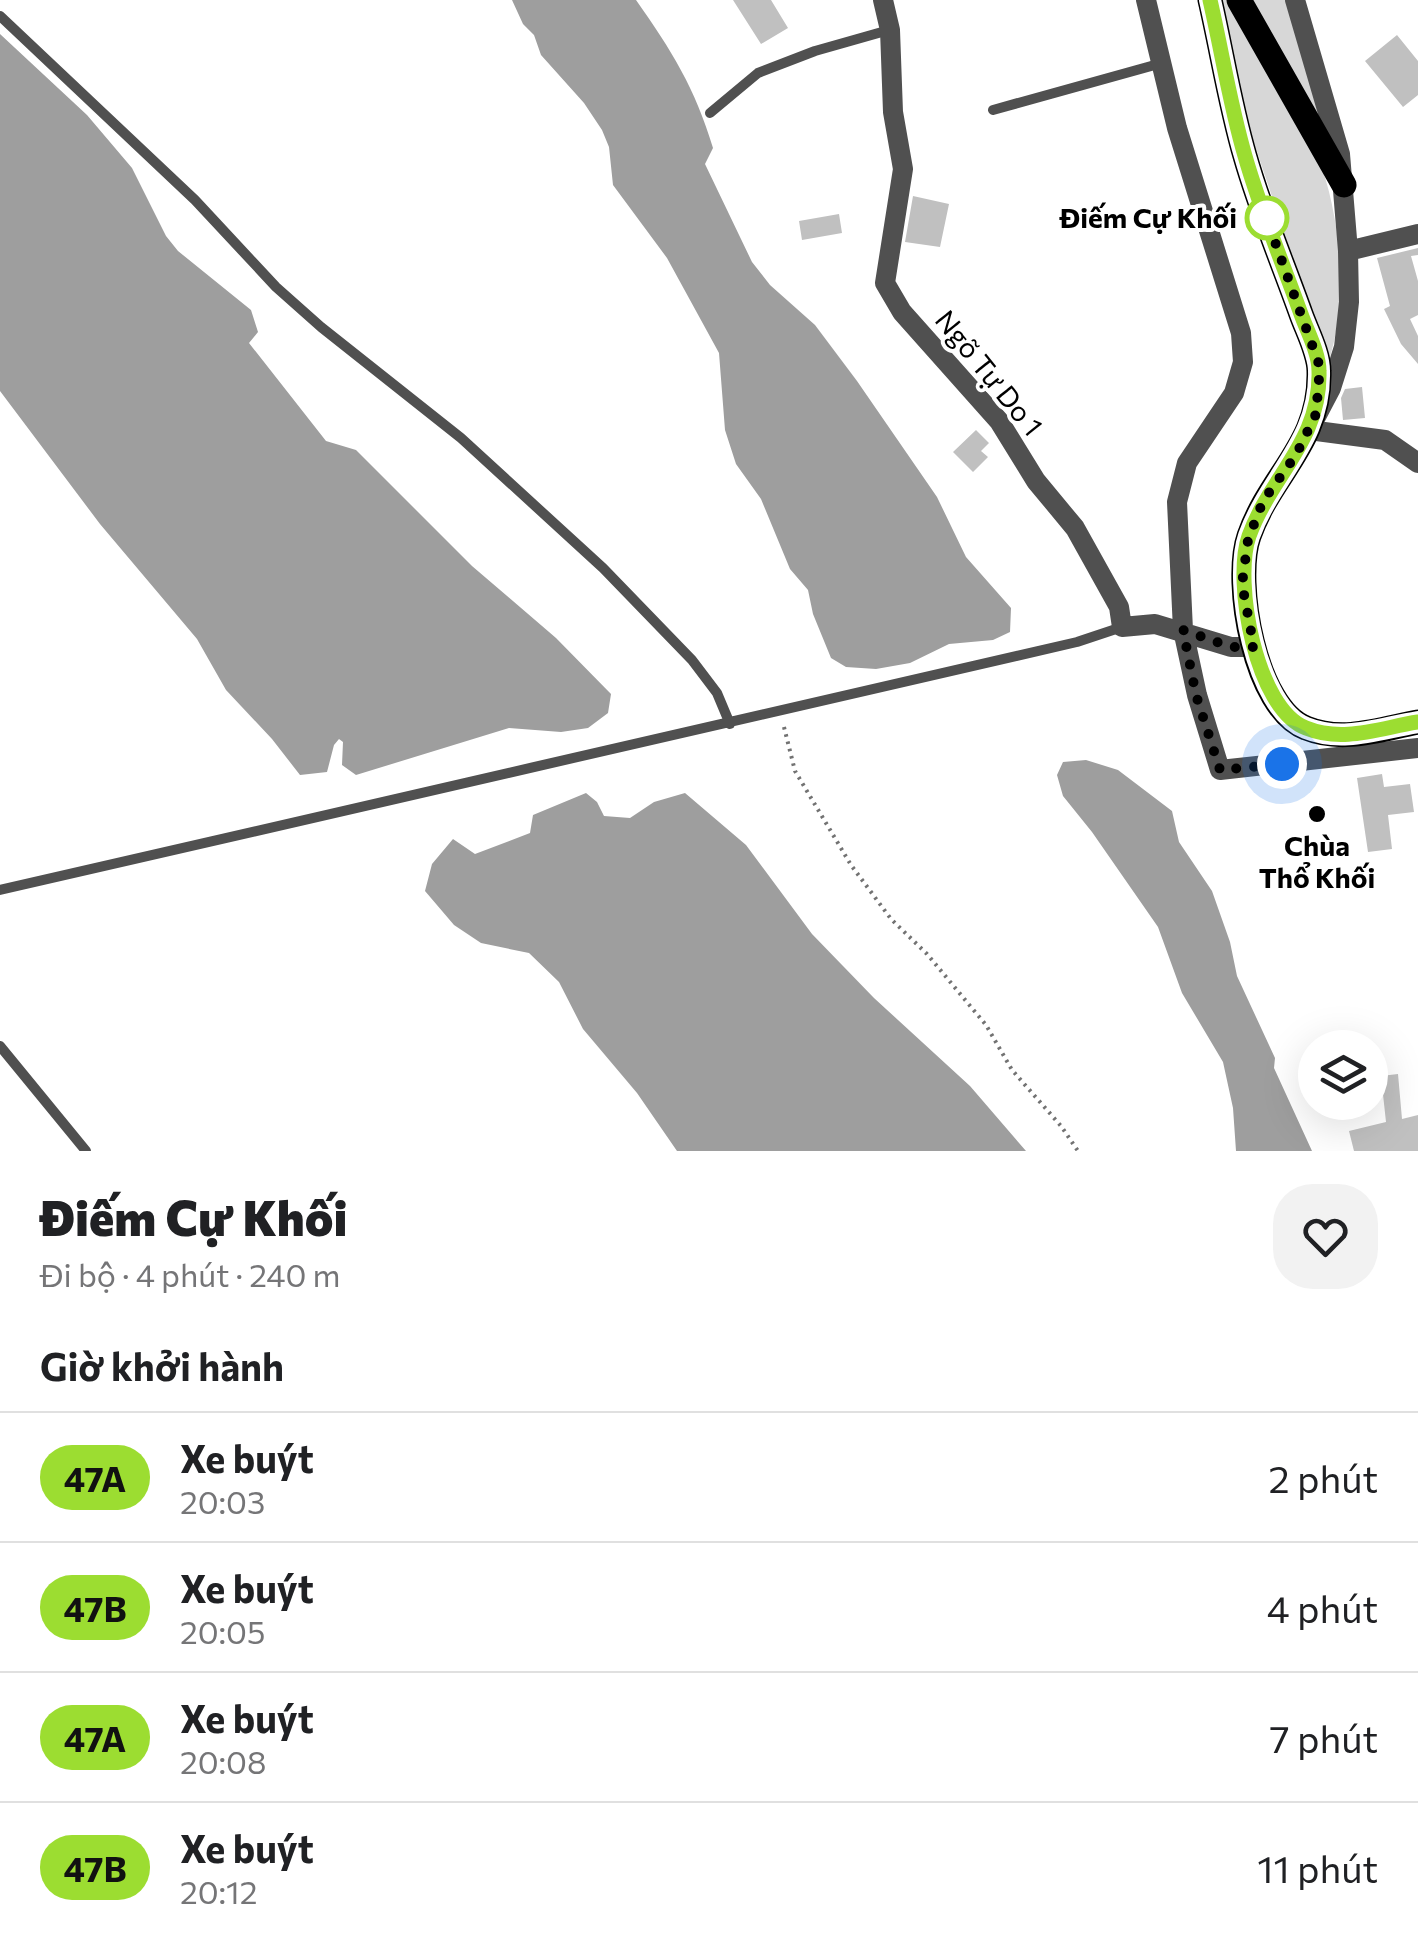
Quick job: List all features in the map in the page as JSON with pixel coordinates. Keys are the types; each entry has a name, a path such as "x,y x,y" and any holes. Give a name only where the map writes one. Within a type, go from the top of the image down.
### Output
{"main road":[{"path":"1210,0 1245,156 1320,367 1316,414 1296,455 1263,501 1248,540 1242,584 1254,647 1278,705 1303,728 1340,737 1418,722"},
{"path":"1238,0 1344,186"}],"street":[{"name":"Ngõ Tự Do 1","path":"883,0 890,30 893,112 903,169 885,282 902,312 999,422 1036,480 1075,528 1119,606 1122,627"},
{"path":"1146,0 1177,128 1241,333 1243,362 1234,393 1187,463 1178,502 1183,630 1196,695 1220,770 1418,748"},
{"path":"1295,0 1335,128 1348,251 1344,347 1331,388 1309,430 1384,440 1418,464"},
{"path":"1348,251 1418,234"},
{"path":"1122,627 1155,624 1231,647 1254,647"}],"lane":[{"path":"0,16 195,200 276,287 461,438 591,556 692,660 718,692 730,724"},
{"path":"710,113 758,73 890,30"},
{"path":"992,110 1162,63"},
{"path":"0,890 782,712 1077,642 1122,627"},
{"path":"0,1046 86,1151"}],"path":[{"path":"782,712 795,771 851,865 891,919 927,954 986,1025 1012,1070 1078,1151"}],"shaded area":[{"path":"512,0 636,0 690,88 713,148 705,164 752,262 770,285 815,325 857,381 937,497 966,557 1011,608 1010,632 993,640 949,644 910,663 876,669 846,667 831,658 808,590 790,569 761,499 736,464 725,430 719,353 667,258 613,185 609,147 602,130 584,103 541,55 534,35 523,24"},
{"path":"1218,0 1228,0 1318,157 1326,180 1340,260 1339,314 1328,363 1253,140"},
{"path":"1248,0 1289,0 1318,113 1316,114"},
{"path":"0,34 87,115 132,168 166,236 178,251 251,310 258,332 249,343 326,441 356,450 472,566 556,638 611,694 608,713 588,728 561,732 509,728 356,775 342,765 343,742 339,739 327,772 300,775 226,690 197,639 100,524 0,391"},
{"path":"1086,760 1118,770 1172,811 1179,842 1212,891 1237,976 1312,1151 1236,1151 1233,1108 1223,1062 1182,993 1158,927 1063,796 1057,775 1063,762"},
{"path":"586,793 597,802 604,816 630,818 654,802 685,793 746,845 812,934 874,998 970,1086 1026,1151 677,1151 637,1093 583,1029 559,982 529,953 481,943 454,925 425,891 432,864 453,839 475,854 530,833 533,815"}],"building":[{"path":"733,0 771,0 788,28 761,44"},
{"path":"1397,35 1418,61 1418,95 1403,107 1365,61"},
{"path":"913,196 949,204 940,247 905,242"},
{"path":"839,214 842,233 802,240 799,221"},
{"path":"1418,248 1418,255 1411,256 1418,281 1418,315 1410,319 1418,336 1418,364 1401,344 1384,309 1390,306 1377,258"},
{"path":"1362,387 1365,418 1343,420 1341,398 1345,389"},
{"path":"976,430 989,443 981,451 988,457 973,472 953,452"},
{"path":"1382,774 1384,787 1410,784 1414,812 1388,815 1392,849 1368,852 1357,778"},
{"path":"1398,1074 1402,1119 1418,1115 1418,1151 1354,1151 1349,1131 1388,1120 1388,1075"}],"bus line":[{"name":"47A","path":"1210,0 1245,156 1320,367 1316,414 1296,455 1263,501 1248,540 1242,584 1254,647 1278,705 1303,728 1340,737 1418,722"}],"place":[{"name":"Điếm Cự Khối","path":"1267,218"},
{"name":"Chùa Thổ Khối","path":"1317,814"}],"route":[{"path":"1267,218 1265,214 1320,367 1316,414 1296,455 1263,501 1248,540 1242,584 1254,647 1231,647 1183,630 1196,695 1220,770 1282,764"}]}
